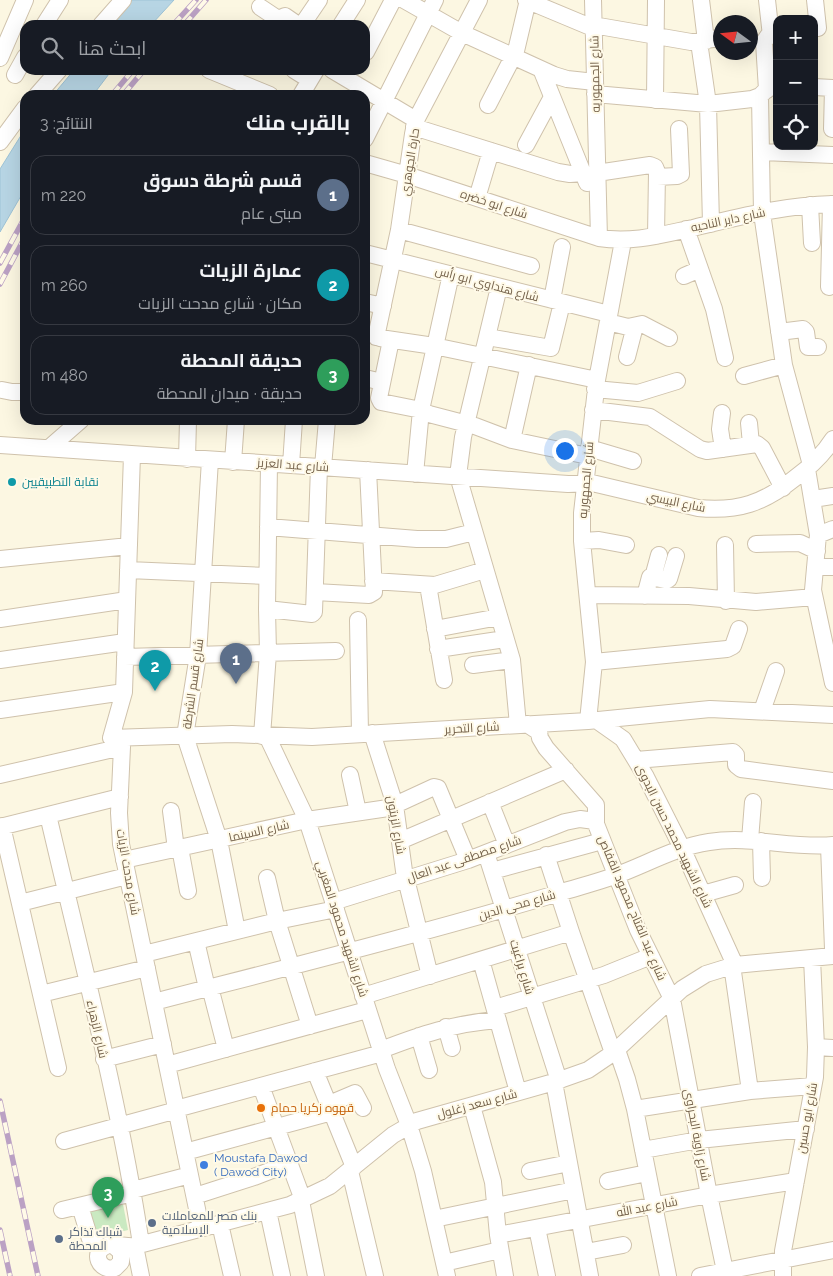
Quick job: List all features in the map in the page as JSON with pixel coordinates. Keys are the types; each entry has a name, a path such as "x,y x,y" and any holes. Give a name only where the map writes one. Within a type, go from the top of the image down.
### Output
{"street":[{"path":"0,58 25,0"},
{"path":"47,20 60,0"},
{"path":"105,20 123,0"},
{"path":"305,20 319,0"},
{"path":"344,20 357,0"},
{"path":"370,44 392,0"},
{"path":"404,0 432,7 462,33 514,57 567,79 595,88 655,100 708,104 752,99 768,91"},
{"name":"حارة الجوهري","path":"421,410 381,402 379,398 382,382 377,337 399,230 415,124 479,0"},
{"path":"488,105 514,57 527,0 593,26 655,37 709,41"},
{"name":"شارع الجمهوريه","path":"593,0 595,88 590,173 598,210 598,238"},
{"path":"655,100 656,0"},
{"path":"701,0 709,41 708,104 711,224"},
{"path":"767,0 764,45 768,91 761,152 762,213 784,366 809,467 813,499 823,538 812,584 833,683"},
{"path":"815,0 822,27"},
{"path":"260,7 278,19 285,16 291,20"},
{"path":"370,128 432,7"},
{"path":"15,75 20,66"},
{"path":"541,69 552,97 590,173"},
{"path":"41,90 55,75"},
{"path":"221,75 258,90"},
{"path":"305,90 313,75"},
{"path":"341,75 367,90"},
{"path":"818,87 833,88 832,130"},
{"path":"370,92 384,100 415,124 558,172 570,174 590,173 650,165 657,169 656,236"},
{"path":"526,145 552,97"},
{"path":"0,142 20,115"},
{"path":"657,177 681,174 679,129"},
{"path":"477,198 491,151"},
{"path":"761,152 833,155"},
{"name":"شارع ابو خضره","path":"370,164 598,238 623,241"},
{"path":"829,287 832,204"},
{"name":"شارع داير الناحيه","path":"623,241 656,236 762,213 810,205 832,204"},
{"path":"810,205 812,243"},
{"path":"686,229 716,314 725,358"},
{"path":"399,230 531,266"},
{"name":"شارع الجمهوريه","path":"592,721 594,662 582,541 582,513 596,384 623,241"},
{"path":"487,337 551,348 562,247"},
{"name":"شارع هنداوي ابو رأس","path":"370,254 557,302 608,318 628,327 642,324 669,338"},
{"path":"684,276 700,268"},
{"path":"415,474 421,410 451,274"},
{"path":"499,288 466,424 458,476 512,660 522,725"},
{"path":"370,303 383,306"},
{"path":"627,357 635,326"},
{"path":"779,332 804,329 808,347 818,347"},
{"path":"377,337 529,365 596,384 638,393 677,381"},
{"path":"512,440 529,365"},
{"path":"744,376 784,366"},
{"path":"370,379 382,382"},
{"path":"2,390 20,392"},
{"path":"421,410 512,440 633,461"},
{"path":"593,410 650,417 682,429 703,451 712,452 757,444 762,448 783,488"},
{"path":"722,413 720,429 722,449"},
{"path":"749,423 751,444"},
{"path":"49,448 74,425"},
{"path":"187,458 188,425"},
{"path":"233,462 236,425"},
{"path":"291,465 294,425"},
{"path":"267,609 312,614 314,612 321,467 326,425"},
{"name":"شارع البيسي","path":"585,483 698,508 713,510 743,507 770,496 783,488 809,467 833,440"},
{"name":"شارع عبد العزيز","path":"0,445 415,474 572,484 585,483"},
{"name":"شارع مدحت الزيات","path":"132,455 124,692 116,742 120,829 145,961 202,1228"},
{"name":"شارع قسم الشرطة","path":"210,460 198,655 185,736 219,840 237,931"},
{"name":"شارع الشهيد محمود المغربي","path":"269,464 268,653 265,736 307,820 381,1052 410,1125 423,1171 445,1269"},
{"path":"315,592 371,595 374,592 368,470"},
{"path":"813,499 833,496"},
{"path":"268,527 432,540 446,539 474,532"},
{"path":"756,544 800,543 823,538"},
{"path":"582,541 599,540 626,545"},
{"path":"0,559 129,546"},
{"path":"725,546 726,601"},
{"path":"653,577 659,555"},
{"path":"645,596 648,578 668,580 676,556"},
{"path":"815,567 833,567"},
{"path":"128,570 267,576"},
{"path":"373,581 428,585 485,570"},
{"path":"428,585 444,680"},
{"path":"588,595 689,596 726,601 767,610 814,597"},
{"path":"0,619 127,600"},
{"path":"435,630 499,617"},
{"name":"شارع الزيتون","path":"358,620 366,734 395,806 406,880 430,976"},
{"path":"594,662 727,649 732,646 739,628"},
{"path":"438,649 506,639"},
{"path":"0,660 125,650 198,655 336,651"},
{"path":"473,665 512,660"},
{"path":"762,711 776,671"},
{"path":"0,710 124,692"},
{"name":"شارع التحرير","path":"0,775 116,742 185,736 232,734 300,737 366,734 592,721 692,710 727,709 833,715"},
{"name":"شارع الشهيد محمد حسن البدوى","path":"592,721 623,739 636,760 682,848 734,965 750,1091"},
{"name":"شارع عبد الفتاح محمود القفاص","path":"522,725 539,732 546,748 595,802 597,807 595,821 602,840 634,921 672,999"},
{"path":"636,760 731,752 736,755 736,765 741,770 833,781"},
{"path":"400,841 566,770"},
{"path":"350,774 358,812"},
{"name":"شارع السينما","path":"20,903 65,892 178,848 307,820 395,806 435,787 439,790 452,818"},
{"path":"58,1068 1,826 120,797"},
{"path":"490,802 507,845"},
{"path":"754,802 756,841 762,878"},
{"path":"171,811 188,891"},
{"name":"شارع الزهراء","path":"48,815 133,1192 141,1276"},
{"path":"452,818 468,860"},
{"name":"شارع مصطفى عبد العال","path":"41,994 87,983 196,941 334,906 468,860 565,822 580,819 595,821"},
{"path":"492,870 602,840"},
{"name":"شارع محى الدين","path":"154,1002 559,893 616,875 682,848 723,840 831,845"},
{"path":"831,845 833,949"},
{"name":"شارع براغيت","path":"486,853 556,1082 590,1276"},
{"path":"546,855 588,980 627,1079 635,1109 668,1276"},
{"path":"267,878 277,921 310,1026"},
{"path":"703,894 735,885"},
{"path":"167,1065 310,1026 430,976 571,932"},
{"path":"196,941 226,1049"},
{"path":"64,1141 381,1052 419,1036 446,1028 477,1022 531,997 588,980 651,956"},
{"name":"شارع سعد زغلول","path":"108,1247 138,1245 268,1212 302,1200 330,1186 393,1135 425,1118 556,1082 588,1070 615,1051 693,980 706,974 734,965 833,956"},
{"name":"شارع ابو حسين","path":"783,1276 782,1259 813,1086 816,1047 812,958"},
{"path":"481,960 518,1092"},
{"name":"شارع زاوية البحراوى","path":"672,999 725,1271"},
{"path":"446,1028 452,1048"},
{"path":"419,1036 429,1070"},
{"path":"104,1059 163,1044"},
{"path":"816,1047 833,1048"},
{"path":"315,1071 352,1169 375,1276"},
{"path":"261,1086 302,1200 316,1276"},
{"path":"635,1109 750,1091 813,1086"},
{"path":"185,1152 276,1127 330,1108 354,1092 363,1108"},
{"path":"472,1106 490,1170 505,1276"},
{"path":"643,1150 699,1140 806,1128"},
{"path":"530,1171 569,1162"},
{"path":"194,1196 254,1177 290,1163"},
{"path":"608,1181 647,1173"},
{"path":"62,1210 190,1175"},
{"name":"شارع عبد الله","path":"445,1269 499,1243 536,1228 796,1180"},
{"path":"434,1219 574,1190"},
{"path":"80,1206 90,1239 121,1252 122,1262 119,1266 98,1271"},
{"path":"268,1212 282,1276"},
{"path":"220,1224 232,1276"},
{"path":"536,1228 547,1276"},
{"path":"586,1252 623,1244"},
{"path":"702,1276 833,1250"}],"green space":[{"path":"122,1199 128,1230 95,1238 88,1206"}],"water":[{"path":"132,0 174,0 156,20 116,20"},
{"path":"70,75 108,75 97,90 57,90"},
{"path":"20,137 20,198 0,232 0,169"}],"railway":[{"path":"178,20 196,0"},
{"path":"188,20 206,0"},
{"path":"116,90 129,75"},
{"path":"127,90 140,75"},
{"path":"0,263 20,226"},
{"path":"0,284 20,246"},
{"path":"0,1101 38,1276"},
{"path":"0,1230 10,1276"}],"place":[{"name":"نقابة التطبيقيين","path":"12,482"},
{"name":"قسم شرطة دسوق","path":"236,684"},
{"name":"عمارة الزيات","path":"155,691"},
{"name":"قهوه زكريا حمام","path":"261,1108"},
{"name":"Moustafa Dawod ( Dawod City)","path":"204,1165"},
{"name":"حديقة المحطة","path":"108,1218"},
{"name":"بنك مصر للمعاملات الإسلامية","path":"152,1223"},
{"name":"شباك تذاكر المحطة","path":"59,1239"}]}
